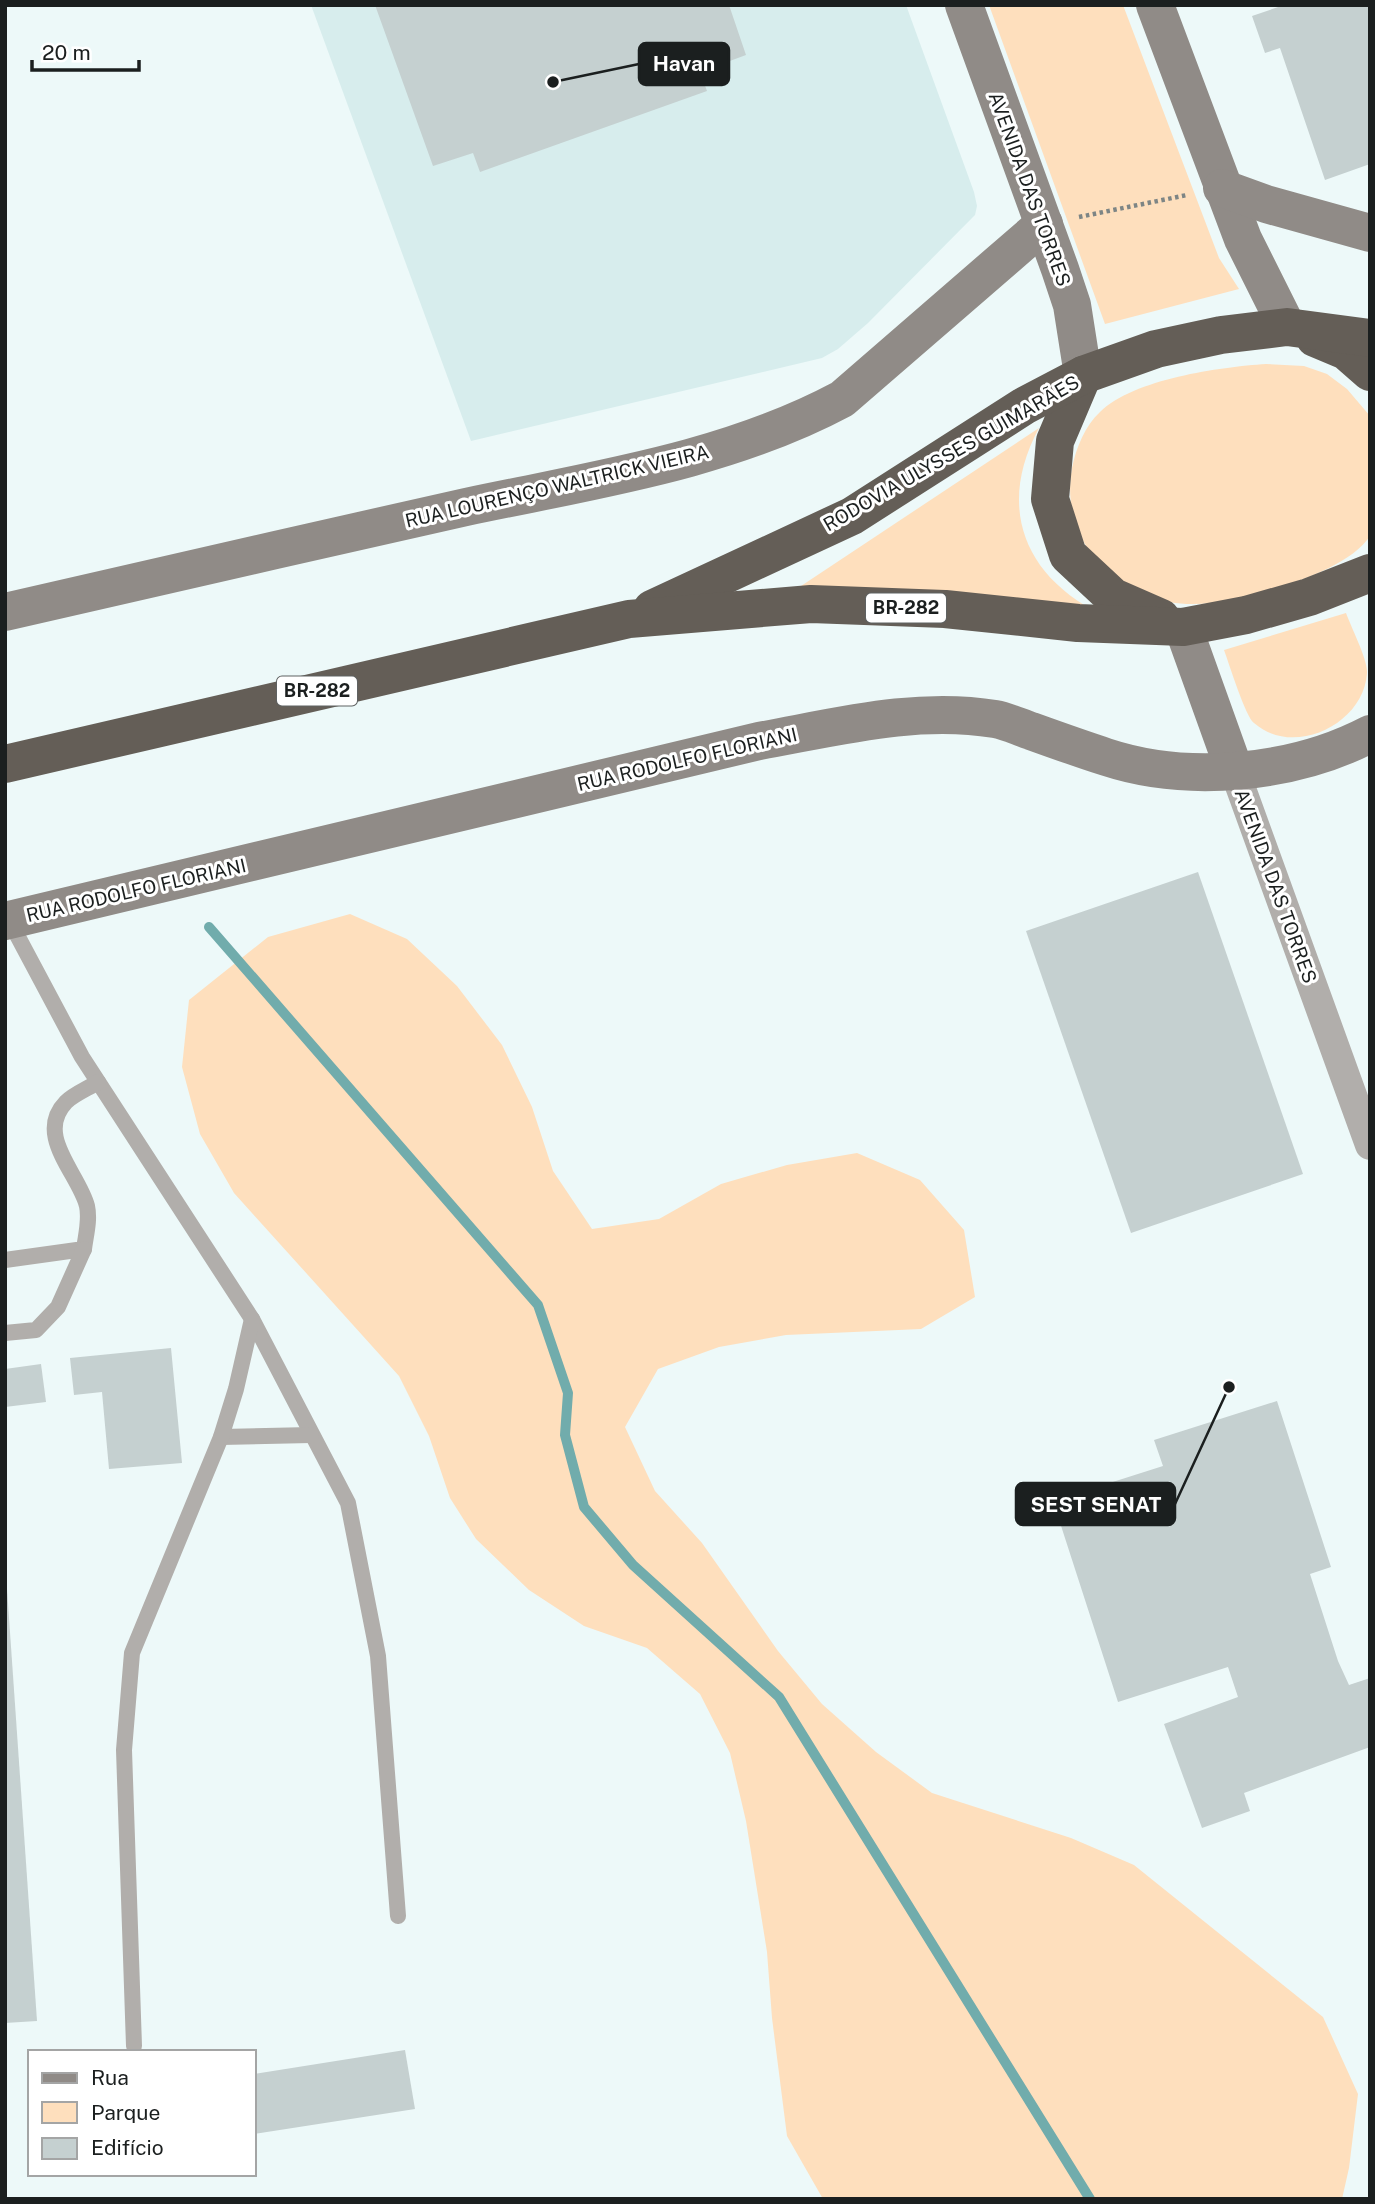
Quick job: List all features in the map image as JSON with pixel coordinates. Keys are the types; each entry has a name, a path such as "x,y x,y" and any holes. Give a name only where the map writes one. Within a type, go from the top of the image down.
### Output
{"highway":[{"name":"RODOVIA ULYSSES GUIMARÃES","path":"629,619 852,516 1024,407 1083,375 1156,349 1221,335 1287,327 1370,338"},
{"path":"1287,327 1346,351 1370,372"},
{"path":"1083,375 1055,441 1050,499 1069,555 1113,597 1183,627"},
{"name":"RODOVIA ULYSSES GUIMARÃES","path":"5,764 629,619 811,604 945,609 1078,623 1183,627 1247,615 1309,597 1369,574"}],"main road":[{"name":"AVENIDA DAS TORRES","path":"964,5 1072,305 1083,375"},
{"path":"1155,5 1222,188 1243,239 1287,327"},
{"path":"1222,188 1292,212 1370,233"},
{"name":"RUA LOURENÇO WALTRICK VIEIRA","path":"5,612 305,542 675,462 753,440 805,419 842,399 1044,224"},
{"name":"AVENIDA DAS TORRES","path":"1183,627 1235,772"},
{"name":"RUA RODOLFO FLORIANI","path":"7,921 759,741 877,719 938,713 998,719 1110,758 1173,771 1235,772 1301,760 1370,734"}],"street":[{"name":"AVENIDA DAS TORRES","path":"1235,772 1370,1145"}],"lane":[{"path":"7,921 82,1056 252,1319 348,1503 378,1656 398,1916"},
{"path":"5,1334 36,1330 58,1307 84,1249 88,1223 86,1204 55,1141 58,1118 66,1102 99,1082"},
{"path":"5,1260 84,1249"},
{"path":"134,2046 124,1750 132,1653 221,1437 236,1389 252,1319"},
{"path":"221,1437 311,1435"}],"path":[{"path":"1044,224 1222,188"}],"shaded area":[{"path":"311,5 906,5 974,192 977,206 975,215 868,323 838,349 822,358 471,441"}],"green space":[{"path":"989,5 1123,5 1219,258 1239,289 1105,324"},
{"path":"1266,364 1304,366 1327,374 1347,389 1370,416 1370,536 1342,561 1316,574 1253,595 1225,601 1197,604 1169,602 1125,585 1092,555 1073,515 1070,492 1072,468 1079,445 1090,424 1115,401 1155,383 1225,368"},
{"path":"1039,428 1027,455 1020,482 1019,508 1024,532 1033,554 1048,575 1068,594 1093,610 798,588"},
{"path":"1346,613 1367,667 1363,691 1354,707 1324,730 1307,736 1288,737 1270,733 1254,723 1242,700 1224,650"},
{"path":"350,914 407,939 457,986 502,1045 532,1107 553,1171 592,1229 659,1219 721,1184 787,1165 857,1153 920,1180 964,1230 975,1297 921,1329 786,1335 719,1347 658,1369 625,1427 655,1491 702,1543 778,1651 822,1704 876,1752 932,1793 1071,1838 1134,1865 1323,2017 1358,2094 1349,2168 1342,2199 823,2199 787,2136 772,2018 767,1952 746,1821 730,1753 700,1694 647,1648 584,1626 529,1590 476,1539 450,1498 429,1436 399,1376 234,1193 200,1134 182,1067 189,1000 268,937"}],"building":[{"path":"375,5 729,5 746,55 700,72 707,91 480,172 473,153 433,166"},
{"path":"1284,5 1370,5 1370,164 1325,180 1280,48 1265,53 1252,16"},
{"path":"1198,872 1303,1174 1131,1233 1026,931"},
{"path":"171,1348 182,1463 109,1469 102,1392 74,1395 70,1358"},
{"path":"41,1364 46,1402 5,1407 5,1369"},
{"path":"1277,1401 1331,1567 1310,1574 1338,1661 1349,1685 1370,1678 1370,1747 1244,1793 1250,1811 1202,1828 1164,1724 1238,1697 1228,1667 1118,1702 1053,1501 1163,1466 1154,1440"},
{"path":"5,1589 37,2021 5,2023"},
{"path":"405,2050 415,2109 256,2134 256,2074"}],"waterway":[{"path":"209,927 538,1305 568,1393 565,1435 584,1507 633,1565 779,1697 1090,2199"}],"place":[{"name":"Havan","path":"553,82"},
{"name":"SEST SENAT","path":"1229,1387"}]}
